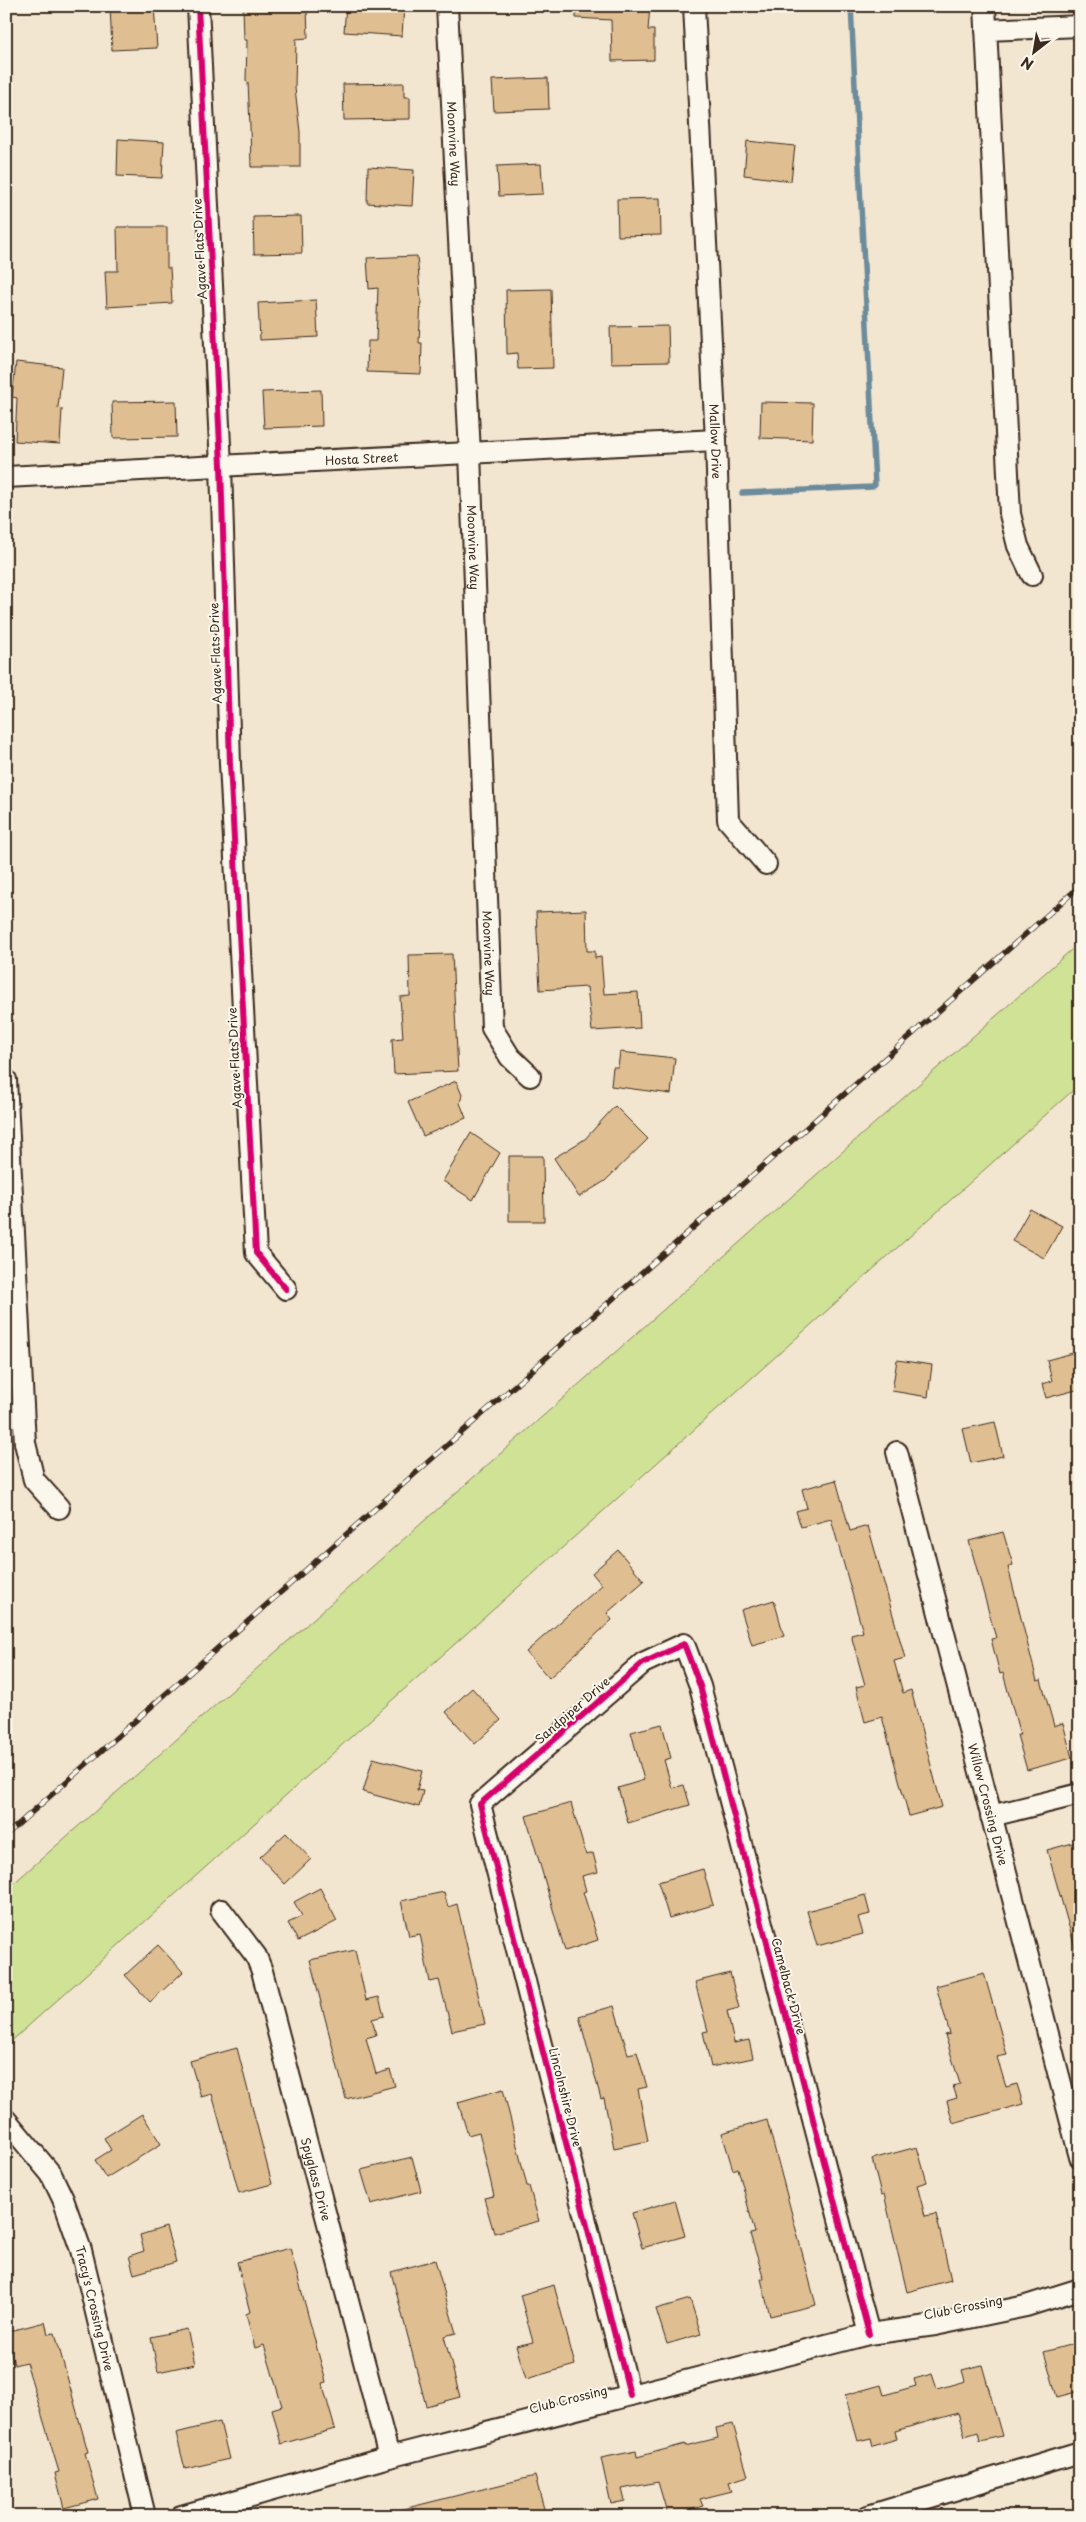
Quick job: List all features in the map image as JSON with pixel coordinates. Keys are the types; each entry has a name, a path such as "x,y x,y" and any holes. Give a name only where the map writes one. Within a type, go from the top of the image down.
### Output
{"street":[{"name":"Agave Flats Drive","path":"198,6 222,466 230,764 256,1253 286,1289"},
{"name":"Moonvine Way","path":"447,6 470,453 492,1028 510,1056 530,1076"},
{"name":"Mallow Drive","path":"694,6 716,440 728,820 766,864"},
{"path":"985,6 1010,514 1018,546 1032,575"},
{"path":"986,30 1080,26"},
{"name":"Hosta Street","path":"6,477 716,440"},
{"path":"6,1080 25,1443 34,1480 59,1508"},
{"name":"Willow Crossing Drive","path":"897,1452 1080,2157"},
{"name":"Sandpiper Drive","path":"480,1804 643,1663 684,1644"},
{"name":"Camelback Drive","path":"684,1644 700,1686 868,2334"},
{"path":"991,1816 1080,1794"},
{"name":"Lincolnshire Drive","path":"480,1804 630,2395"},
{"name":"Spyglass Drive","path":"222,1910 256,1956 262,1971 389,2457"},
{"name":"Tracy's Crossing Drive","path":"6,2120 51,2174 75,2233 145,2516"},
{"name":"Club Crossing","path":"181,2516 389,2457 868,2334 935,2325 1026,2306 1080,2289"},
{"path":"868,2516 1080,2452"}],"green space":[{"path":"1080,942 1080,1084 6,2046 6,1890"}],"building":[{"path":"110,6 154,6 157,48 112,50"},
{"path":"243,6 307,6 308,38 296,39 295,88 300,132 300,167 251,167 248,82 246,81 247,40 244,40"},
{"path":"346,6 404,6 402,36 344,32"},
{"path":"576,6 650,6 648,30 654,30 654,60 612,61 611,20 576,18"},
{"path":"548,78 549,109 494,111 492,80"},
{"path":"404,83 404,97 410,97 410,119 344,120 343,84"},
{"path":"118,139 164,142 162,178 117,176"},
{"path":"747,141 795,146 791,181 744,175"},
{"path":"541,164 543,194 499,196 497,166"},
{"path":"368,167 414,170 412,206 367,203"},
{"path":"660,198 661,235 618,236 617,199"},
{"path":"301,216 302,253 254,254 253,217"},
{"path":"117,227 167,227 167,268 170,268 172,303 107,307 105,271 118,271"},
{"path":"417,256 421,300 419,343 422,343 421,374 367,372 368,341 376,341 378,288 369,289 367,258"},
{"path":"551,289 553,368 518,369 517,353 507,354 506,290"},
{"path":"316,300 318,337 260,340 258,303"},
{"path":"668,326 669,362 611,363 610,327"},
{"path":"16,362 62,367 58,408 62,409 60,444 15,441 17,398 12,397"},
{"path":"321,390 322,426 264,428 262,392"},
{"path":"176,401 177,437 113,438 112,402"},
{"path":"761,402 813,403 812,440 760,438"},
{"path":"586,910 587,951 595,951 595,958 601,957 604,994 638,992 640,1028 592,1031 587,987 540,990 536,912"},
{"path":"452,954 458,1071 394,1074 392,1039 403,1038 400,997 410,996 409,955"},
{"path":"620,1052 675,1058 671,1094 611,1086 613,1067 618,1067"},
{"path":"456,1081 462,1095 460,1103 466,1118 423,1136 408,1102"},
{"path":"615,1106 648,1139 605,1181 579,1197 554,1158 585,1139"},
{"path":"471,1133 500,1153 473,1200 443,1181"},
{"path":"509,1156 543,1156 544,1221 509,1221"},
{"path":"1030,1209 1062,1226 1044,1258 1012,1241"},
{"path":"1080,1351 1080,1389 1046,1398 1042,1384 1052,1381 1047,1360"},
{"path":"897,1360 932,1365 928,1397 892,1391"},
{"path":"995,1422 1003,1456 971,1463 963,1429"},
{"path":"836,1480 850,1531 868,1526 905,1658 894,1661 903,1693 911,1690 942,1807 909,1816 882,1717 865,1722 856,1687 865,1685 851,1635 863,1632 831,1519 801,1527 796,1511 807,1508 802,1489"},
{"path":"1003,1532 1013,1565 1008,1567 1037,1681 1041,1680 1054,1726 1063,1723 1072,1758 1027,1770 1017,1735 1020,1735 1003,1673 1000,1674 991,1639 996,1638 969,1541"},
{"path":"618,1550 644,1581 607,1613 612,1620 549,1678 526,1652 602,1585 592,1573"},
{"path":"774,1600 784,1636 752,1645 741,1610"},
{"path":"472,1688 501,1720 475,1744 446,1712"},
{"path":"662,1724 671,1758 664,1760 672,1788 684,1785 690,1805 628,1823 618,1788 644,1780 631,1732"},
{"path":"373,1758 422,1771 417,1790 423,1791 419,1807 363,1792"},
{"path":"571,1803 586,1855 593,1853 598,1872 582,1876 586,1891 583,1892 598,1940 565,1951 526,1816"},
{"path":"286,1833 311,1859 285,1884 260,1857"},
{"path":"1080,1841 1080,1951 1076,1951 1047,1850"},
{"path":"703,1869 713,1905 669,1918 658,1882"},
{"path":"320,1888 337,1921 298,1941 288,1923 302,1916 294,1902"},
{"path":"444,1892 448,1907 457,1904 485,2024 452,2031 439,1980 430,1982 420,1934 409,1936 401,1901"},
{"path":"865,1895 870,1914 858,1917 863,1934 817,1946 807,1911"},
{"path":"158,1945 183,1972 150,2002 125,1975"},
{"path":"355,1950 366,2000 379,1997 384,2016 372,2019 376,2035 366,2038 376,2074 390,2070 395,2086 346,2099 310,1960"},
{"path":"730,1973 739,2008 727,2011 734,2043 749,2040 753,2058 711,2067 703,2032 708,2031 695,1982"},
{"path":"984,1973 1007,2055 997,2057 1006,2087 1017,2084 1023,2104 953,2123 947,2101 957,2098 953,2086 960,2084 945,2035 950,2034 936,1986"},
{"path":"614,2006 628,2054 637,2052 647,2087 638,2089 648,2141 614,2148 604,2098 601,2099 579,2016"},
{"path":"237,2048 272,2184 239,2193 212,2094 201,2097 190,2061"},
{"path":"503,2089 527,2186 529,2186 539,2221 494,2233 484,2198 494,2196 479,2132 468,2135 458,2102"},
{"path":"142,2114 161,2144 106,2178 95,2160 111,2150 104,2138"},
{"path":"767,2120 816,2305 770,2316 761,2279 764,2279 750,2234 755,2233 738,2168 733,2170 722,2133"},
{"path":"917,2147 927,2182 917,2185 925,2216 936,2214 951,2280 907,2292 884,2194 881,2195 872,2159"},
{"path":"412,2157 421,2191 371,2204 361,2170"},
{"path":"675,2200 685,2236 642,2248 632,2213"},
{"path":"166,2227 176,2262 134,2274 129,2256 144,2251 140,2235"},
{"path":"290,2248 326,2382 322,2383 335,2429 281,2444 272,2409 282,2406 264,2345 255,2348 246,2314 250,2312 237,2262"},
{"path":"435,2260 456,2333 444,2336 460,2397 426,2406 391,2272"},
{"path":"554,2285 575,2365 526,2379 516,2346 533,2342 520,2295"},
{"path":"690,2299 701,2334 667,2344 656,2309"},
{"path":"45,2322 48,2334 55,2333 88,2452 85,2453 98,2499 64,2508 55,2473 59,2472 26,2362 14,2365 6,2332"},
{"path":"187,2329 195,2364 158,2372 151,2337"},
{"path":"1080,2342 1080,2391 1057,2397 1044,2352"},
{"path":"982,2365 1002,2436 980,2441 978,2432 965,2436 958,2413 895,2431 897,2439 873,2446 871,2438 858,2441 845,2395 881,2385 884,2395 916,2386 914,2379 932,2374 937,2389 965,2381 962,2370"},
{"path":"220,2422 229,2459 185,2469 176,2433"},
{"path":"733,2424 748,2476 729,2482 732,2491 700,2499 703,2506 670,2516 668,2516 658,2482 622,2489 625,2501 611,2504 601,2458 636,2451 637,2457 685,2444 685,2446 718,2438 716,2428"},
{"path":"535,2476 546,2516 400,2516 399,2510"}],"waterway":[{"path":"742,493 872,487 875,485 851,6"}],"railway":[{"path":"6,1835 1080,886"}],"cycle path":[{"path":"198,6 221,465 230,764 256,1253 286,1289"},
{"path":"630,2395 480,1804 643,1663 684,1644 700,1686 869,2334"}]}
